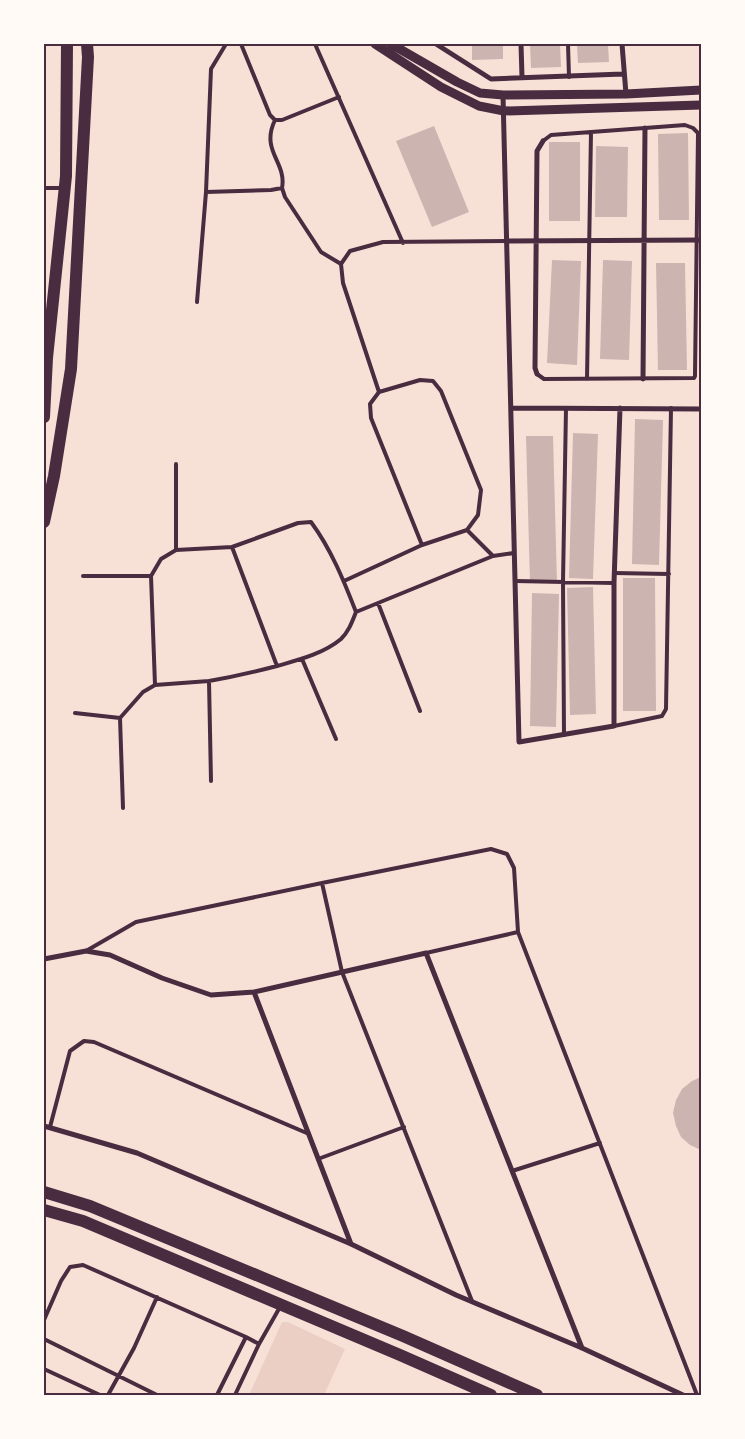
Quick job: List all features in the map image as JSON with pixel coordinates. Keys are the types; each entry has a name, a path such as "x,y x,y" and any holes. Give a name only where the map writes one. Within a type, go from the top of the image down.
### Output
{"main road":[{"path":"44,417 46,358 65,189 67,44"},
{"path":"44,522 54,476 71,369 88,57 87,44"},
{"path":"44,1192 109,1214 403,1336 537,1395"},
{"path":"44,1210 83,1221 486,1394"}],"street":[{"path":"375,44 449,91 479,106 504,111 701,105"},
{"path":"391,44 480,93 504,95 626,94 701,90"},
{"path":"436,44 491,79 623,74"},
{"path":"521,44 522,77"},
{"path":"622,44 626,94"},
{"path":"504,95 518,742 614,726 614,573 620,408"},
{"path":"643,379 644,128"},
{"path":"537,374 535,368 537,151 543,141"},
{"path":"507,241 699,240"},
{"path":"511,408 701,409"},
{"path":"44,959 86,951 110,955 162,978 211,995 254,992 426,953 582,1348"},
{"path":"254,992 351,1244"},
{"path":"44,1126 137,1153 351,1244 472,1302 582,1348 683,1395"}],"lane":[{"path":"197,302 206,192 211,68 226,44"},
{"path":"241,44 270,115 275,120 282,120 339,98"},
{"path":"315,44 403,243"},
{"path":"568,44 569,76"},
{"path":"275,120 269,138 282,175 282,188 285,196 321,252 341,264"},
{"path":"537,374 544,379 694,378 699,240 698,133 693,128 685,125 551,135 543,141"},
{"path":"587,379 591,132"},
{"path":"44,188 65,189"},
{"path":"206,192 282,188"},
{"path":"379,392 343,283 341,264 350,251 383,242 507,241"},
{"path":"344,581 422,546 467,530 478,514 481,490 441,391 433,381 420,380 379,392 370,404 371,418 422,546"},
{"path":"564,734 566,408"},
{"path":"614,726 662,716 665,712 671,408"},
{"path":"176,464 176,550"},
{"path":"123,808 120,718 143,692 155,685 209,681 242,676 302,659 340,639 351,627 356,612 344,581 311,522 298,524 232,547 176,550 161,559 150,576 155,685"},
{"path":"467,530 493,556"},
{"path":"232,547 277,666"},
{"path":"356,612 493,556 514,553"},
{"path":"614,573 668,574"},
{"path":"83,576 150,576"},
{"path":"515,581 614,583"},
{"path":"378,603 420,711"},
{"path":"302,659 336,739"},
{"path":"209,681 211,781"},
{"path":"75,713 120,718"},
{"path":"86,951 136,922 491,849 507,854 514,868 518,932 696,1395"},
{"path":"322,883 342,972 472,1302"},
{"path":"426,953 518,932"},
{"path":"50,1127 70,1050 84,1042 94,1042 308,1134"},
{"path":"318,1159 404,1127"},
{"path":"512,1171 600,1143"},
{"path":"44,1320 61,1281 70,1267 83,1265 259,1344"},
{"path":"108,1395 119,1377 157,1297"},
{"path":"235,1395 259,1344 282,1305"},
{"path":"217,1395 246,1337"},
{"path":"44,1339 157,1395"},
{"path":"44,1369 100,1395"}],"shaded area":[{"path":"282,1322 288,1322 345,1349 324,1395 249,1395"}],"building":[{"path":"472,44 503,44 503,59 472,60"},
{"path":"530,44 560,44 561,67 531,68"},
{"path":"577,44 608,44 609,62 578,63"},
{"path":"434,126 469,212 432,227 396,141"},
{"path":"688,133 689,220 659,220 658,134"},
{"path":"549,142 580,142 580,221 549,221"},
{"path":"596,146 628,147 627,217 595,217"},
{"path":"552,260 581,261 577,365 547,363"},
{"path":"603,260 632,261 629,360 600,359"},
{"path":"656,263 685,263 687,370 658,370"},
{"path":"635,419 663,420 659,565 632,564"},
{"path":"573,433 598,434 593,579 569,578"},
{"path":"526,436 553,436 557,582 530,583"},
{"path":"623,578 655,578 656,711 623,711"},
{"path":"593,587 596,714 570,715 567,588"},
{"path":"532,593 559,594 556,727 530,726"},
{"path":"701,1077 701,1150 690,1145 681,1137 673,1113 676,1100 682,1089"}]}
